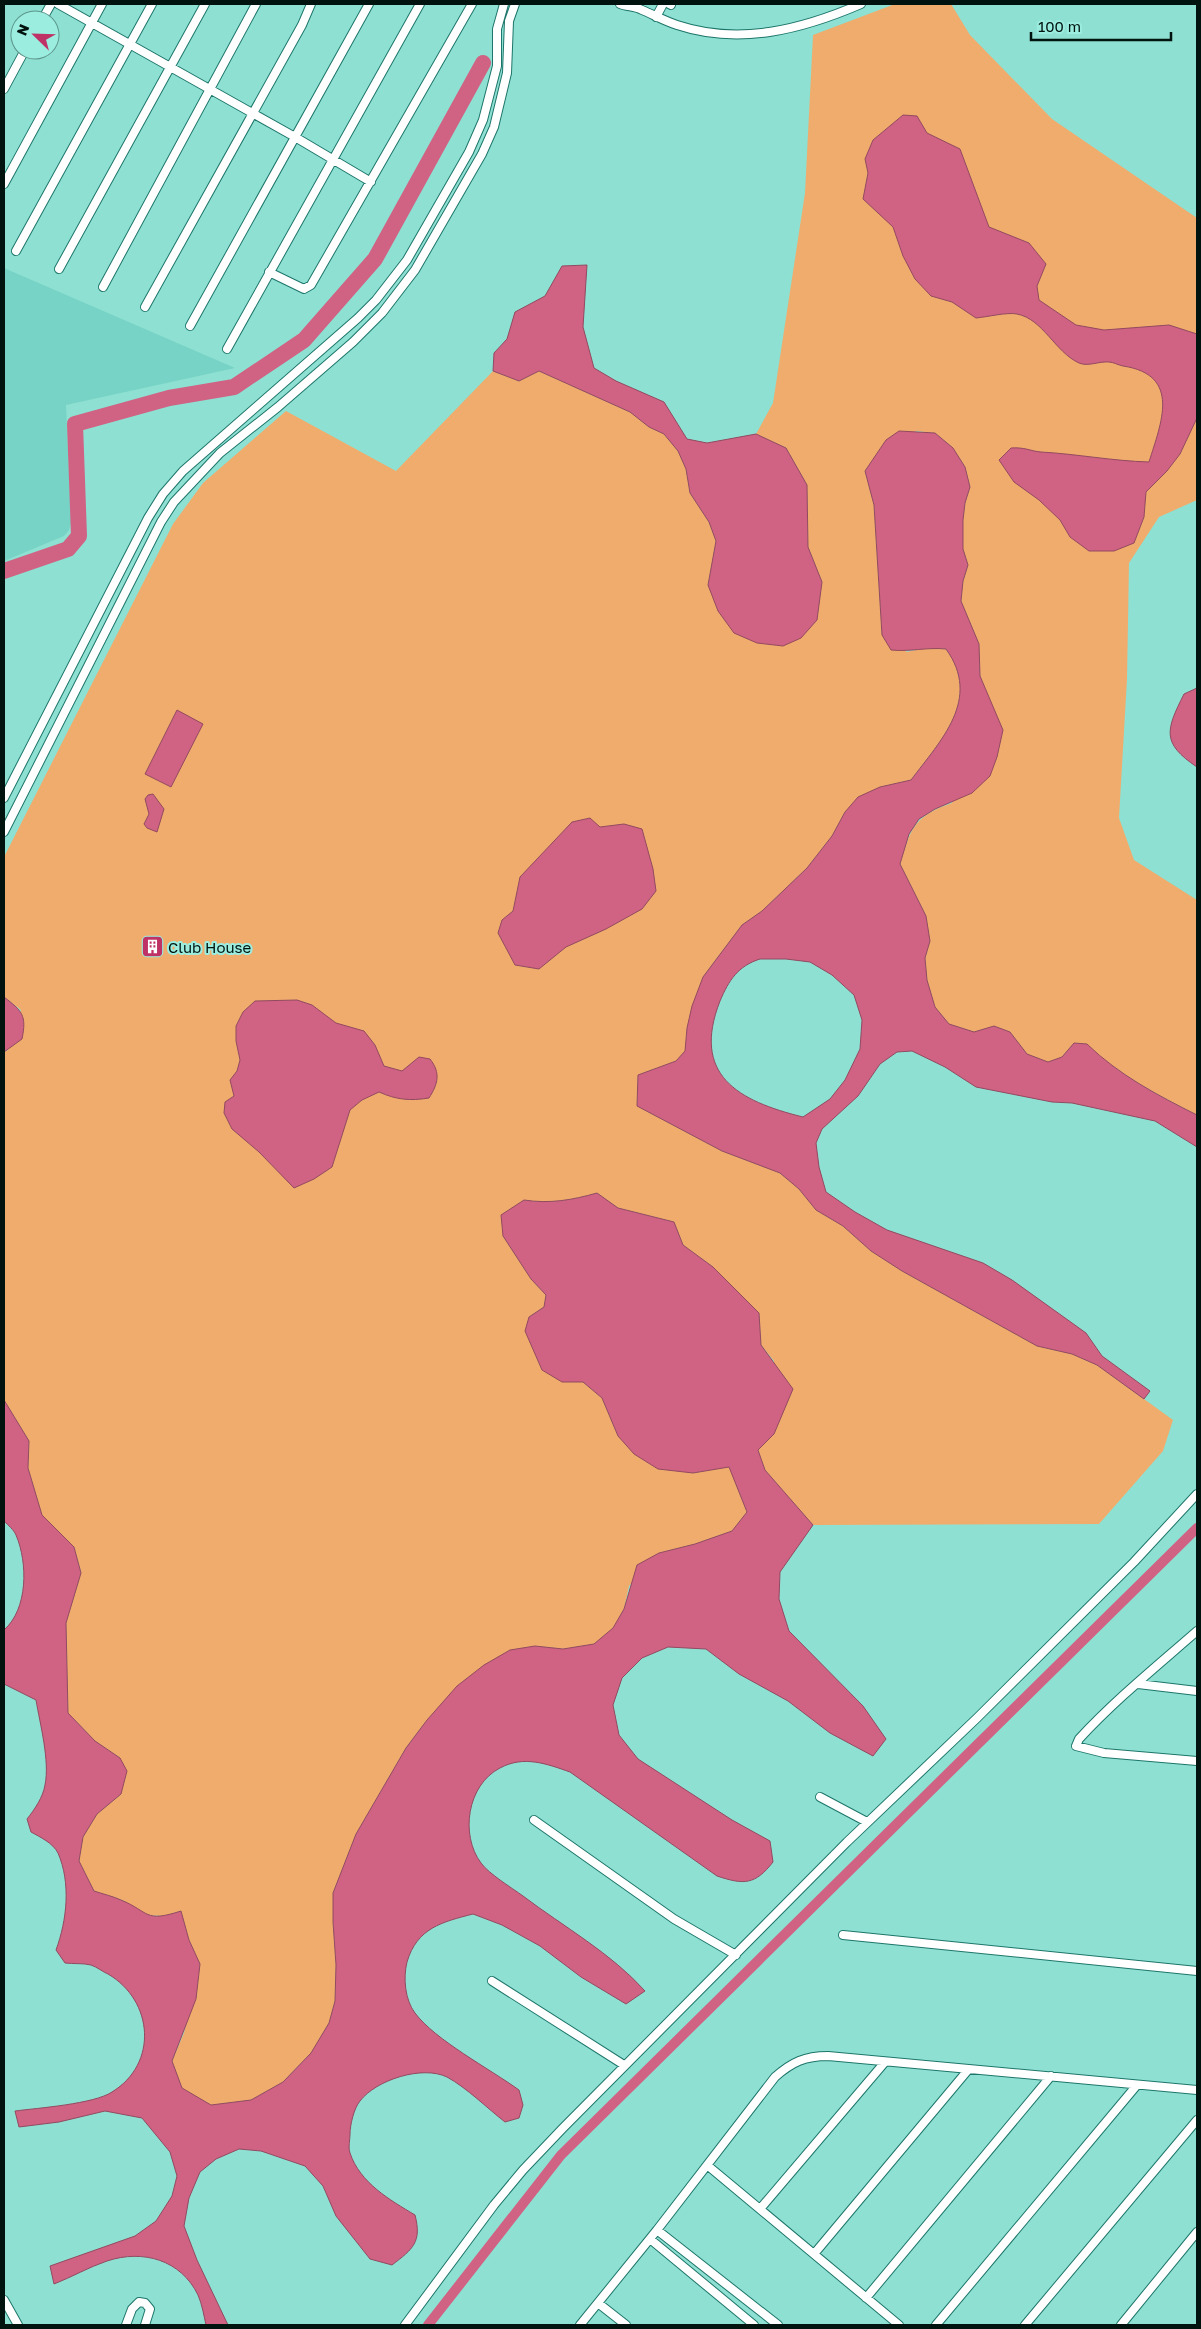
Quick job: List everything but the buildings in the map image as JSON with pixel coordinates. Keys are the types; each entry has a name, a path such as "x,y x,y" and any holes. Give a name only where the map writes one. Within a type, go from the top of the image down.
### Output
{"street":[{"path":"58,4 295,137 371,182"},
{"path":"4,184 102,4"},
{"path":"16,251 152,4"},
{"path":"59,268 205,4"},
{"path":"103,287 256,4"},
{"path":"145,307 253,114 311,4"},
{"path":"190,326 369,4"},
{"path":"227,350 420,4"},
{"path":"269,272 304,289 311,285 472,4"},
{"path":"4,798 148,518 163,494 183,471 358,318 393,280 422,236 469,152 483,120 497,66 498,29 504,4"},
{"path":"4,832 161,522 174,502 220,454 278,407 376,318 400,291 432,244 494,127 508,73 509,21 515,4"},
{"path":"620,4 638,6 656,17 678,26 705,31 752,35 801,27 824,20 861,4"},
{"path":"656,17 663,4"},
{"path":"4,89 20,60"},
{"path":"405,2325 518,2176 624,2065 868,1822 1134,1562 1197,1494"},
{"path":"1197,1631 1138,1684 1119,1698 1079,1738 1076,1746 1104,1753 1197,1761"},
{"path":"1138,1684 1197,1691"},
{"path":"820,1797 868,1822"},
{"path":"534,1820 674,1918 736,1955"},
{"path":"843,1935 1197,1971"},
{"path":"492,1981 624,2065"},
{"path":"580,2325 650,2239 775,2077 792,2063 810,2056 1197,2090"},
{"path":"760,2209 885,2062"},
{"path":"814,2254 968,2070"},
{"path":"866,2298 1051,2076"},
{"path":"936,2325 1137,2085"},
{"path":"1025,2325 1197,2120"},
{"path":"707,2165 898,2325"},
{"path":"657,2230 778,2325"},
{"path":"1121,2325 1197,2232"},
{"path":"650,2239 754,2325"},
{"path":"4,2300 18,2325"},
{"path":"126,2325 132,2309 139,2302 145,2303 150,2309 145,2325"},
{"path":"598,2303 626,2325"}],"shaded area":[{"path":"895,4 951,4 970,35 1052,119 1197,218 1197,500 1159,517 1129,563 1127,679 1119,818 1134,860 1197,900 1197,1115 1125,1075 1086,1044 1074,1043 1062,1057 1048,1062 1027,1054 1010,1032 994,1026 974,1032 949,1024 935,1007 927,980 925,958 930,941 926,916 900,864 916,824 930,813 952,803 988,699 980,676 979,644 961,601 963,581 968,565 963,549 963,520 965,503 970,487 965,467 953,448 935,433 916,431 875,457 865,471 874,505 882,635 907,652 928,647 946,649 956,667 960,685 959,702 953,718 945,734 911,780 880,787 845,812 832,836 807,868 762,911 742,925 703,977 687,1028 686,1051 676,1061 638,1075 637,1106 722,1151 780,1173 799,1189 816,1210 843,1226 871,1251 902,1271 1037,1346 1072,1354 1097,1365 1173,1420 1163,1451 1099,1524 813,1525 765,1470 758,1450 774,1434 774,1361 761,1345 759,1313 713,1267 683,1245 674,1222 618,1208 597,1193 561,1201 524,1200 503,1236 531,1279 546,1295 544,1307 529,1317 562,1382 583,1382 602,1398 618,1436 693,1473 729,1466 747,1512 732,1531 695,1544 659,1553 629,1586 624,1609 613,1629 594,1644 563,1649 535,1646 427,1720 406,1748 356,1834 333,1893 336,1965 335,2001 329,2023 311,2053 283,2082 251,2100 211,2105 182,2088 172,2061 184,2033 200,1965 189,1940 181,1911 164,1916 145,1915 122,1900 94,1891 79,1861 83,1837 97,1814 121,1794 120,1758 95,1741 68,1713 66,1623 81,1572 74,1547 42,1515 28,1468 29,1441 4,1400 4,1052 8,1050 21,1010 4,997 4,857 173,524 203,483 286,411 396,471 493,371 519,381 539,371 630,412 649,427 664,434 678,451 686,469 690,493 709,522 716,541 708,585 822,582 808,547 807,485 786,448 756,434 773,403 805,193 813,35"},
{"path":"903,115 917,116 927,133 960,149 989,227 1029,243 1046,264 1037,286 1039,300 1076,325 1104,330 1169,325 1197,334 1197,418 1180,454 1167,471 1146,492 1144,517 1134,543 1114,551 1089,551 1070,537 1060,520 1039,500 1014,482 999,460 1011,448 1016,448 1149,462 1162,417 1163,403 1160,390 1154,379 1142,371 1111,362 1079,363 1026,317 1008,314 976,318 952,302 931,296 915,279 903,256 893,227 863,199 868,173 865,159 873,140"},
{"path":"587,265 583,327 594,368 616,381 664,402 687,439 707,443 756,434 786,448 807,485 808,547 822,582 817,620 801,638 783,646 757,643 734,633 718,611 708,585 716,541 709,522 690,493 686,469 678,451 664,434 649,427 630,412 539,371 519,381 493,371 494,353 507,339 515,312 545,296 562,266"},
{"path":"4,268 235,368 66,405 71,522 69,530 64,536 4,561"},
{"path":"899,431 935,433 953,448 965,467 970,487 965,503 963,520 963,549 968,565 963,581 961,601 979,644 980,676 1003,730 997,757 990,776 972,793 935,809 919,819 909,834 900,864 926,916 930,941 925,958 927,980 935,1007 949,1024 974,1032 994,1026 1010,1032 1027,1054 1048,1062 1062,1057 1074,1043 1087,1044 1125,1075 1197,1115 1197,1147 1155,1121 1072,1103 1052,1102 976,1087 945,1067 912,1051 897,1052 880,1064 858,1096 822,1129 816,1143 819,1167 826,1192 855,1212 887,1230 983,1263 1012,1280 1086,1333 1102,1356 1150,1391 1144,1399 1097,1365 1072,1354 1037,1346 902,1271 871,1251 843,1226 816,1210 799,1189 780,1173 722,1151 637,1106 638,1075 676,1061 685,1051 687,1028 692,1006 703,977 742,925 762,911 807,868 832,836 845,812 858,797 880,787 911,780 945,734 959,702 960,685 956,667 946,649 891,650 882,635 874,505 865,471 886,440","holes":["760,959 786,959 810,962 832,975 854,995 862,1020 860,1049 845,1080 830,1099 803,1117 759,1103 741,1093 726,1081 716,1066 712,1048 713,1027 720,1001 735,975 752,962"]},
{"path":"1197,688 1197,767 1177,751 1170,735 1173,717 1184,694"},
{"path":"177,710 203,724 171,787 145,774"},
{"path":"153,794 164,809 157,832 147,828 144,824 149,814 145,799 148,795"},
{"path":"590,818 600,827 624,824 642,829 653,869 656,891 642,909 606,929 566,947 539,969 515,965 498,933 502,920 513,911 520,877 572,822"},
{"path":"4,997 22,1014 24,1024 22,1039 4,1052"},
{"path":"297,1000 312,1005 336,1023 364,1031 375,1045 384,1066 402,1071 419,1057 430,1059 436,1069 437,1078 429,1098 404,1099 379,1092 362,1100 350,1110 332,1167 314,1179 294,1188 259,1152 232,1129 224,1113 225,1102 234,1096 230,1080 237,1071 240,1060 236,1041 236,1026 243,1012 255,1001"},
{"path":"597,1193 618,1208 674,1222 683,1245 713,1267 759,1313 761,1345 793,1389 774,1434 758,1450 765,1470 813,1525 780,1572 779,1599 789,1631 863,1706 886,1739 873,1756 830,1733 788,1701 739,1674 706,1649 668,1647 642,1658 622,1678 613,1705 619,1735 638,1759 732,1820 770,1841 773,1862 767,1870 754,1879 742,1882 717,1876 570,1772 527,1761 509,1764 500,1768 480,1786 470,1811 470,1839 474,1852 481,1863 501,1881 602,1952 632,1977 645,1991 626,2004 581,1977 540,1946 502,1925 473,1914 432,1928 417,1941 407,1962 405,1975 406,1989 412,2008 424,2023 449,2044 519,2090 523,2105 519,2118 505,2122 469,2092 447,2077 425,2073 413,2074 388,2081 367,2093 360,2101 350,2130 350,2153 355,2164 368,2182 386,2197 415,2215 417,2224 416,2238 414,2244 405,2254 392,2265 370,2259 336,2216 323,2186 305,2166 261,2151 239,2149 216,2159 200,2172 189,2198 184,2226 197,2260 228,2325 206,2325 198,2295 191,2283 182,2273 160,2260 134,2256 107,2261 54,2284 50,2266 135,2236 156,2221 172,2196 177,2176 170,2152 142,2118 105,2111 59,2122 19,2127 15,2111 92,2100 112,2092 127,2080 137,2066 143,2049 144,2033 142,2016 134,2000 123,1986 108,1974 91,1965 65,1963 56,1950 65,1914 65,1877 58,1853 53,1846 31,1832 27,1819 41,1798 44,1789 46,1765 44,1742 36,1700 4,1684 4,1630 18,1610 22,1598 24,1572 23,1559 16,1535 4,1521 4,1400 29,1441 28,1468 42,1515 74,1547 81,1573 66,1623 68,1713 95,1741 120,1758 127,1771 121,1794 97,1814 83,1837 79,1861 94,1891 121,1900 153,1916 181,1911 189,1940 200,1964 196,1999 172,2061 182,2088 211,2105 251,2100 283,2082 311,2053 329,2023 335,2001 336,1965 333,1893 356,1834 406,1748 427,1720 457,1686 484,1665 510,1650 535,1646 563,1649 594,1644 613,1628 624,1609 637,1565 659,1553 695,1544 732,1531 747,1512 729,1467 693,1473 658,1469 634,1454 618,1436 602,1398 583,1382 562,1382 542,1370 525,1331 529,1317 544,1307 546,1295 531,1279 503,1236 501,1215 524,1200 561,1201"}],"waterway":[{"path":"4,571 68,549 79,536 75,424 169,398 234,387 304,340 375,259 483,63"},
{"path":"428,2325 561,2155 1197,1528"}],"place":[{"name":"Club House","path":"152,947"}]}
